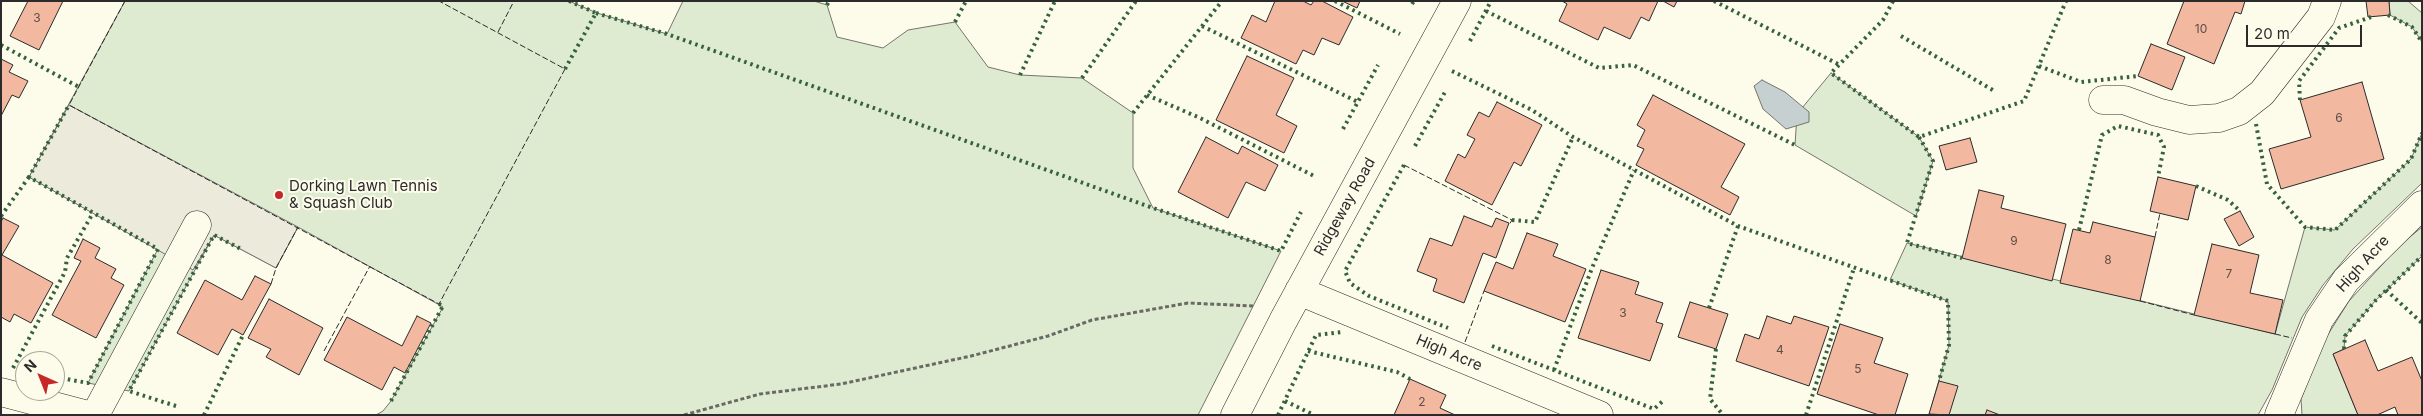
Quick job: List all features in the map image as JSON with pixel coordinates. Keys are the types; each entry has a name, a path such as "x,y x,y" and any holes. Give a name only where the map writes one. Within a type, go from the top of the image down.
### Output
{"street":[{"name":"Ridgeway Road","path":"1235,415 1282,321 1457,1"},
{"path":"2103,100 2124,100 2157,112 2189,120 2219,118 2239,111 2262,93 2321,17 2327,1"},
{"name":"High Acre","path":"2279,415 2318,320 2346,280 2422,205"},
{"path":"95,415 197,225"},
{"name":"High Acre","path":"1299,291 1571,410 1599,415"},
{"path":"1,392 88,415"}],"path":[{"path":"684,415 760,394 841,384 971,356 1048,336 1092,320 1188,303 1252,305 1282,321"}],"green space":[{"path":"125,1 569,1 597,13 667,34 683,1 814,1 827,5 837,37 883,48 908,30 955,22 988,67 1020,75 1082,78 1133,113 1133,168 1153,208 1281,251 1198,415 376,415 383,411 391,401 443,307 298,227 276,268 214,235 129,391 88,383 158,249 29,177"},
{"path":"2389,1 2408,1 2422,13 2422,42 2412,27 2390,15"},
{"path":"1831,73 1919,137 1933,161 1916,216 1795,145 1797,114"},
{"path":"2422,133 2422,183 2353,249 2323,285 2302,317 2272,390 2258,415 1929,415 1949,345 1948,301 1890,280 1907,243 2275,334 2305,227 2335,230 2411,159"},
{"path":"2422,227 2422,256 2376,300 2345,336 2344,349 2333,354 2358,415 2302,415 2301,399 2322,344 2349,301 2400,245"}],"shaded area":[{"path":"1762,80 1785,92 1809,112 1809,122 1786,129 1763,109 1754,86"},
{"path":"69,105 298,227 276,268 214,235 193,270 29,177"}],"building":[{"path":"28,1 63,1 39,50 10,36"},
{"path":"1275,1 1303,1 1311,5 1314,1 1322,1 1353,17 1339,45 1322,38 1314,55 1303,50 1296,64 1241,38 1252,15 1266,22"},
{"path":"1342,1 1360,1 1357,8"},
{"path":"1562,1 1658,1 1649,21 1641,17 1630,39 1604,27 1598,40 1559,21 1567,4"},
{"path":"1663,1 1677,1 1674,7"},
{"path":"2184,1 2245,1 2241,14 2235,12 2214,64 2167,44"},
{"path":"2366,1 2389,1 2390,15 2368,17"},
{"path":"2151,44 2185,57 2172,90 2138,76"},
{"path":"1247,56 1294,78 1276,115 1297,126 1284,153 1216,120"},
{"path":"1,59 13,65 9,72 28,81 19,98 12,95 1,116"},
{"path":"2362,82 2384,159 2281,189 2269,149 2311,137 2300,100"},
{"path":"1653,95 1745,144 1721,187 1739,197 1730,215 1636,165 1644,149 1637,146 1645,130 1637,125"},
{"path":"1497,102 1542,125 1521,166 1514,162 1492,205 1445,181 1458,154 1465,158 1475,139 1467,135 1479,112 1489,117"},
{"path":"1206,137 1238,154 1242,146 1278,165 1265,191 1246,182 1228,218 1178,192"},
{"path":"1970,138 1977,162 1946,170 1939,146"},
{"path":"2158,177 2196,186 2188,220 2150,211"},
{"path":"1979,190 2004,196 2001,208 2066,224 2052,281 1962,258"},
{"path":"2240,211 2254,237 2239,246 2224,219"},
{"path":"1464,216 1492,227 1496,218 1509,223 1496,258 1483,253 1464,303 1433,291 1437,279 1417,271 1430,238 1452,246"},
{"path":"3,218 19,226 2,255 53,283 31,323 14,314 10,322 1,317 1,222"},
{"path":"2093,222 2155,237 2140,301 2060,283 2073,229 2090,233"},
{"path":"1527,233 1558,244 1553,256 1586,269 1565,322 1484,291 1496,262 1513,269"},
{"path":"83,239 100,248 95,258 116,269 111,278 124,285 96,338 52,315 81,261 74,258"},
{"path":"2212,244 2259,255 2250,293 2283,300 2275,334 2194,315"},
{"path":"1601,270 1639,282 1635,294 1663,303 1656,322 1663,324 1650,361 1578,338"},
{"path":"255,276 271,284 243,335 232,329 218,355 177,333 205,280 242,300"},
{"path":"269,299 323,328 299,375 266,357 271,349 248,338"},
{"path":"1690,302 1728,314 1716,349 1678,337"},
{"path":"417,316 431,323 405,373 394,367 382,390 324,360 347,317 402,346"},
{"path":"1767,316 1791,324 1794,316 1829,327 1809,386 1736,361 1745,334 1759,339"},
{"path":"1840,324 1883,338 1874,363 1908,374 1895,415 1879,415 1817,394"},
{"path":"2365,340 2378,371 2412,357 2422,381 2422,415 2398,415 2395,407 2377,415 2358,415 2333,354"},
{"path":"1410,379 1446,395 1440,408 1455,415 1394,415"},
{"path":"1939,381 1958,386 1949,415 1929,414"},
{"path":"1987,410 2000,415 1985,415"}],"hedge":[{"path":"565,69 596,13 569,1"},
{"path":"827,5 829,1"},
{"path":"955,22 966,1"},
{"path":"1020,75 1055,1"},
{"path":"1082,78 1136,1"},
{"path":"1133,113 1222,1"},
{"path":"1335,1 1400,34"},
{"path":"1470,41 1491,1"},
{"path":"1714,1 1840,65"},
{"path":"1893,1 1883,20 1831,73 1919,137 2024,101 2066,1"},
{"path":"1486,11 1599,68 1633,65 1795,145"},
{"path":"596,13 667,34 1153,208 1281,251 1301,212"},
{"path":"2388,15 2412,27 2422,42"},
{"path":"2300,100 2299,81 2339,28 2371,17"},
{"path":"1202,26 1358,102"},
{"path":"1901,36 1996,92"},
{"path":"1,45 79,87"},
{"path":"1343,129 1378,65"},
{"path":"2039,66 2081,82 2138,76"},
{"path":"1452,71 1532,110 1573,137 1738,226 1948,301 1949,345 1939,381"},
{"path":"1415,146 1445,92"},
{"path":"1147,95 1200,118 1316,177"},
{"path":"65,379 88,383 158,249 29,177 69,105"},
{"path":"2256,124 2267,184 2305,227 2335,230 2411,159 2422,133"},
{"path":"2079,230 2102,135 2118,126 2158,135 2164,147 2158,177"},
{"path":"1512,220 1535,222 1573,137"},
{"path":"1919,137 1933,161 1907,243 1962,258"},
{"path":"1404,165 1345,271 1350,283 1369,296 1448,328"},
{"path":"1554,370 1592,268 1634,170"},
{"path":"1,216 29,177"},
{"path":"2196,186 2228,200 2240,211"},
{"path":"13,368 65,272 67,258 93,213"},
{"path":"1709,308 1738,226"},
{"path":"176,406 129,391 214,235 241,249"},
{"path":"2344,349 2345,336 2376,300 2422,256"},
{"path":"1806,415 1854,268"},
{"path":"2386,290 2422,323"},
{"path":"391,401 443,306 439,304"},
{"path":"1278,415 1316,335 1343,332"},
{"path":"204,415 243,335"},
{"path":"1492,346 1654,409 1664,400"},
{"path":"1716,349 1710,399 1723,415"},
{"path":"1308,351 1397,372 1410,379"},
{"path":"1285,401 1314,415"}],"fence":[{"path":"125,1 69,105 439,304 565,69 439,1"},
{"path":"498,32 514,1"},
{"path":"1404,165 1512,220 1509,225"},
{"path":"2155,237 2160,213"},
{"path":"271,284 276,268 298,227"},
{"path":"324,351 370,266"},
{"path":"1465,342 1484,291"},
{"path":"2140,301 2194,315"},
{"path":"2275,334 2292,338"}],"place":[{"name":"Dorking Lawn Tennis & Squash Club","path":"279,195"}]}
